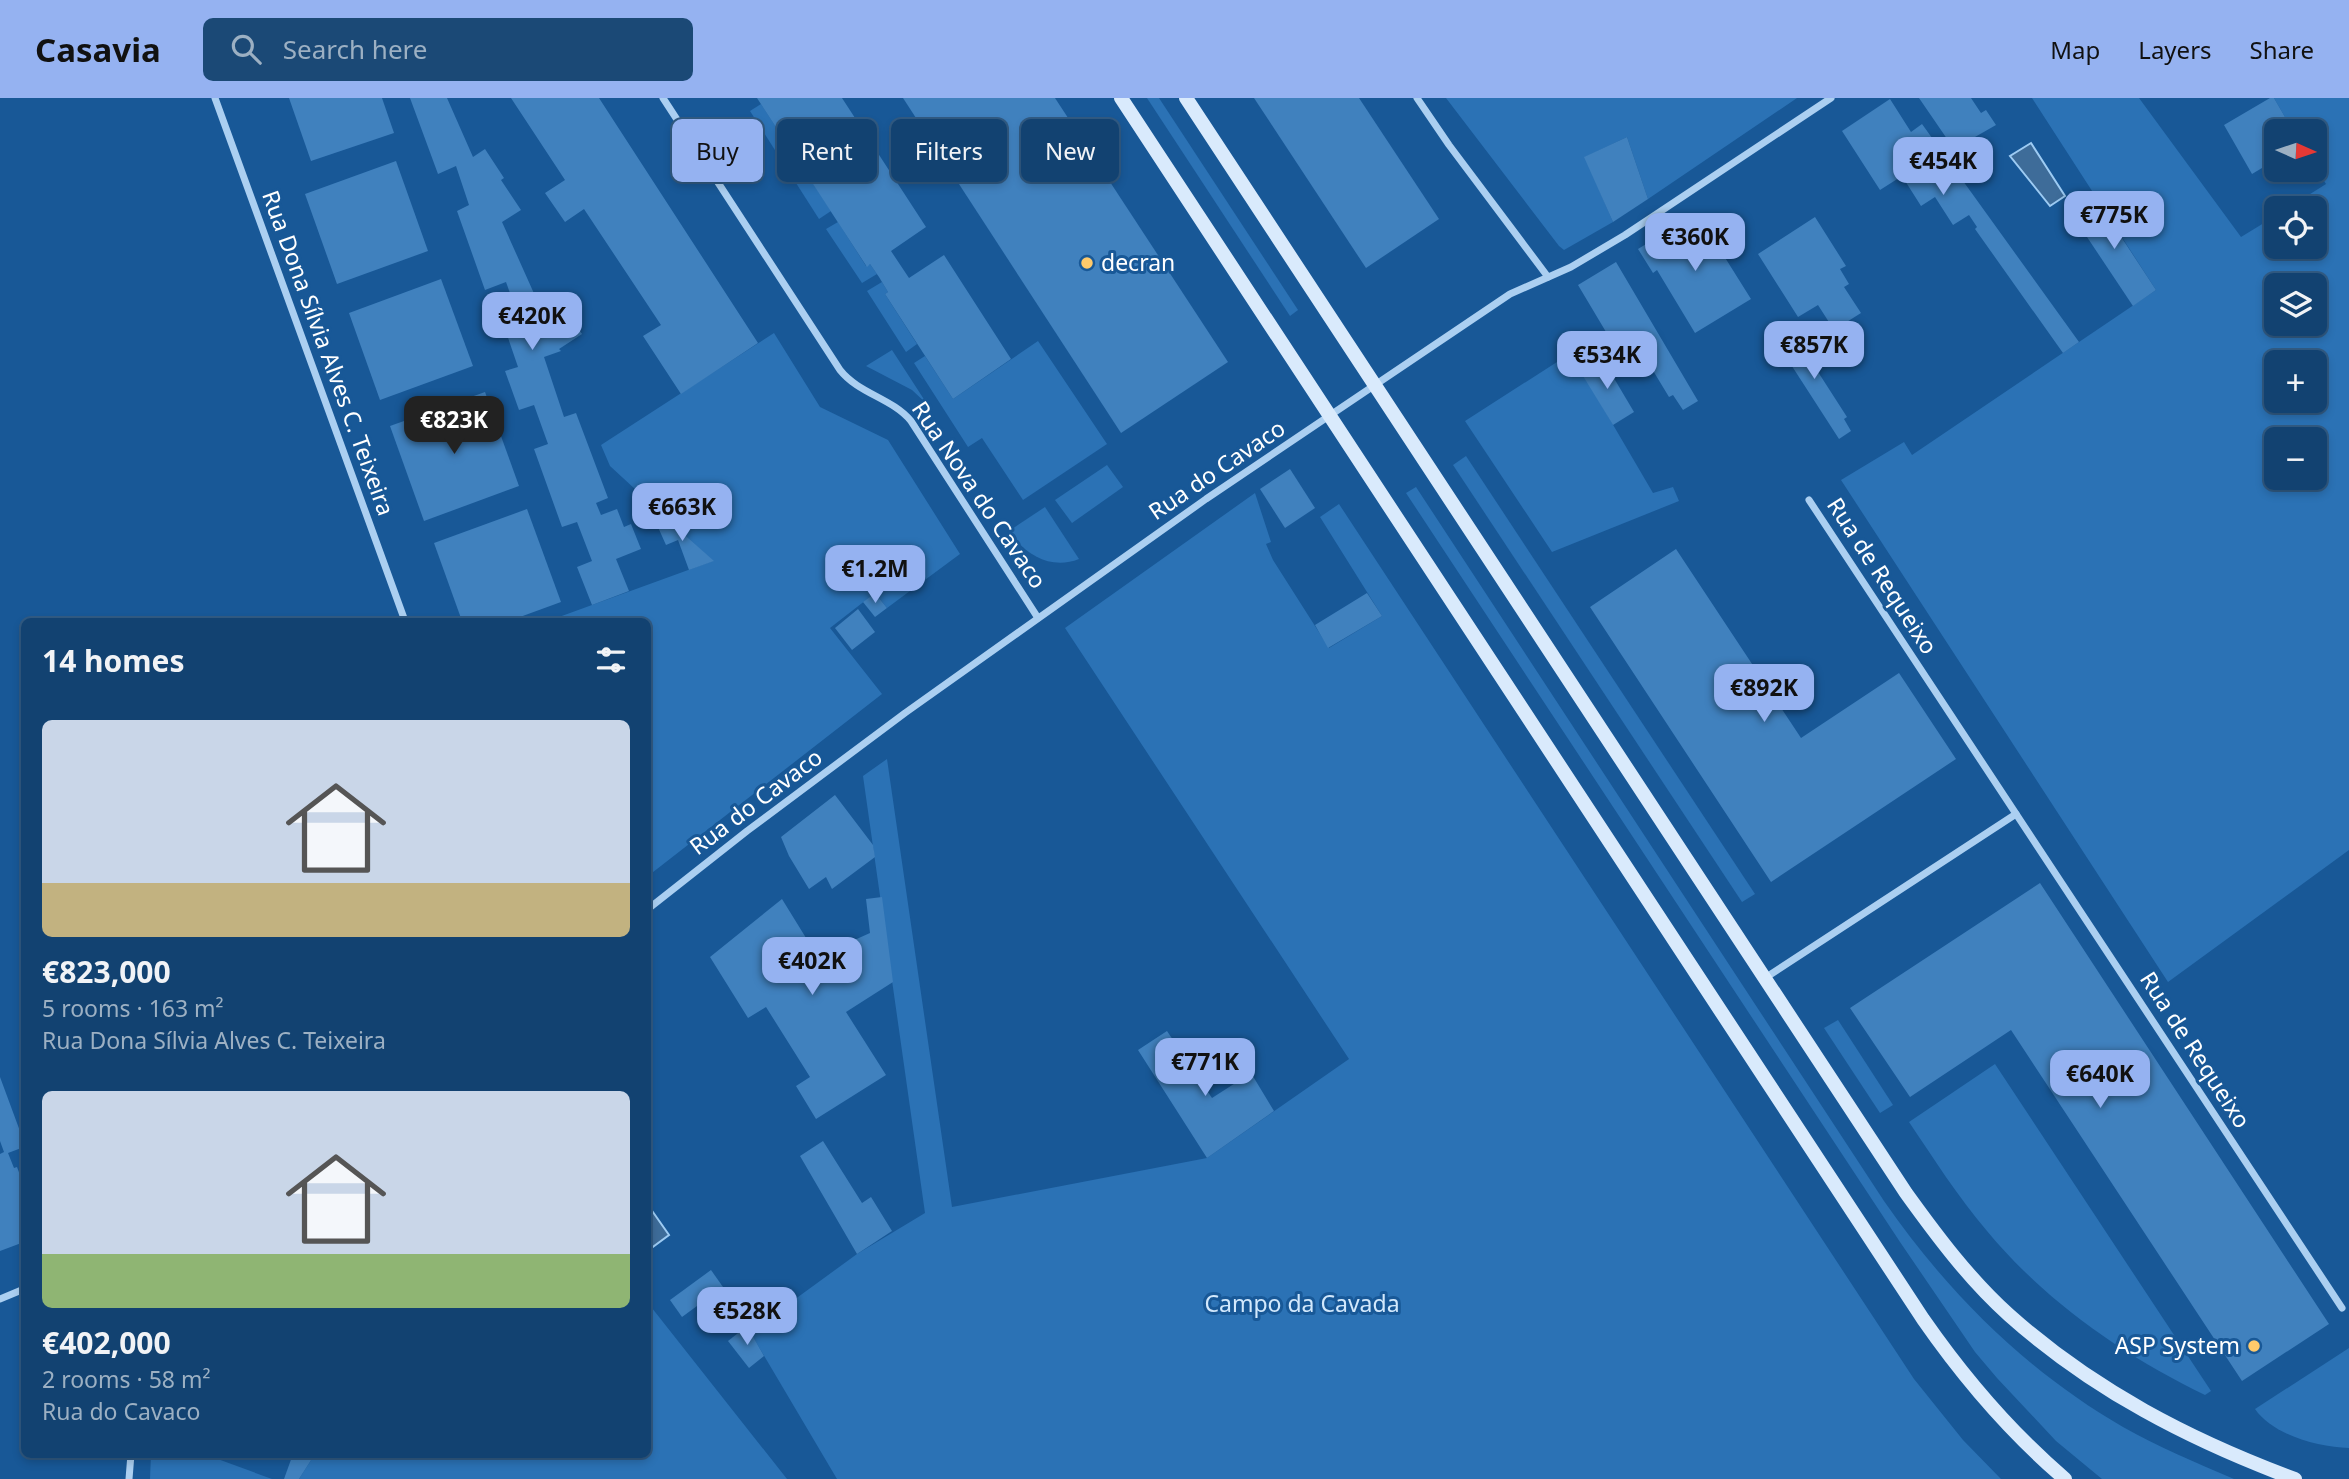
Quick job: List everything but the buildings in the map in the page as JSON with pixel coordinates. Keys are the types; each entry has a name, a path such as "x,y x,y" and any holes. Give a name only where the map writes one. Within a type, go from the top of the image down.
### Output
{"main road":[{"path":"1121,98 1923,1319 1984,1399 2065,1479"},
{"path":"1186,98 1913,1203 1942,1242 2009,1315 2088,1378 2191,1436 2295,1479"}],"street":[{"name":"Rua Dona Sílvia Alves C. Teixeira","path":"215,98 404,618"},
{"name":"Rua Nova do Cavaco","path":"663,98 840,370 854,384 896,406 911,421 1038,618"},
{"path":"1417,98 1548,277"},
{"name":"Rua do Cavaco","path":"651,907 894,721 1206,499 1510,294 1571,267 1625,235 1831,98"},
{"name":"Rua de Requeixo","path":"1809,500 2342,1308"},
{"path":"1765,978 2015,814"},
{"path":"0,1299 21,1290"},
{"path":"129,1479 131,1458"}],"green space":[{"path":"1147,98 1159,98 1298,310 1290,316"},
{"path":"1446,98 1797,98 1648,199 1627,137 1585,157 1613,222 1564,250"},
{"path":"2032,98 2139,98 2241,237 2264,223 2264,259 2327,259 2327,196 2307,196 2328,182 2328,119 2286,119 2274,98 2349,98 2349,850 2168,982 1841,480 1904,442 1912,455 2156,290"},
{"path":"761,104 777,128 777,153 763,131 763,119 755,119 750,111"},
{"path":"795,182 812,182 831,211 819,219"},
{"path":"838,222 866,266 870,264 877,274 862,283 826,229"},
{"path":"882,282 888,292 885,294 917,344 906,352 867,291"},
{"path":"774,333 820,407 888,440 960,554 887,608 875,593 830,628 882,694 651,874 651,618 556,618 713,561 610,466 601,445"},
{"path":"1038,341 1107,444 1023,500 982,438 968,447 914,363 925,356 953,399"},
{"path":"892,350 927,404 912,390 866,366"},
{"path":"1571,353 1653,493 1673,487 1679,501 1552,552 1465,421"},
{"path":"1466,456 1755,894 1742,902 1453,465"},
{"path":"1107,465 1123,487 1072,523 1055,500"},
{"path":"1416,487 1884,1201 1934,1267 2021,1355 2087,1405 2150,1441 2234,1479 2102,1479 2056,1441 1975,1352 1406,493"},
{"name":"Campo da Cavada","path":"1255,493 1271,542 1266,544 1273,560 1329,648 1382,616 1320,517 1339,504 1914,1379 1963,1440 2001,1479 837,1479 750,1332 857,1254 925,1213 863,776 887,759 952,1207 1207,1158 1349,1059 1065,628"},
{"path":"1045,507 1079,559 1058,563 1039,558 1015,540 1009,531"},
{"path":"1838,1020 1893,1105 1880,1113 1824,1028"},
{"path":"1995,1064 2211,1391 2205,1395 2145,1362 2087,1325 2034,1281 1976,1218 1909,1122"},
{"path":"651,1307 787,1479 299,1479 312,1458 651,1458"},
{"path":"2349,1348 2349,1448 2310,1442 2284,1433 2255,1409"},
{"path":"151,1458 215,1458 272,1479 150,1479"}],"shaded area":[{"path":"2031,143 2065,196 2050,206 2010,156"},
{"path":"651,1209 669,1235 651,1248"}],"place":[{"name":"decran","path":"1087,263"},
{"name":"ASP System","path":"2254,1346"}]}
